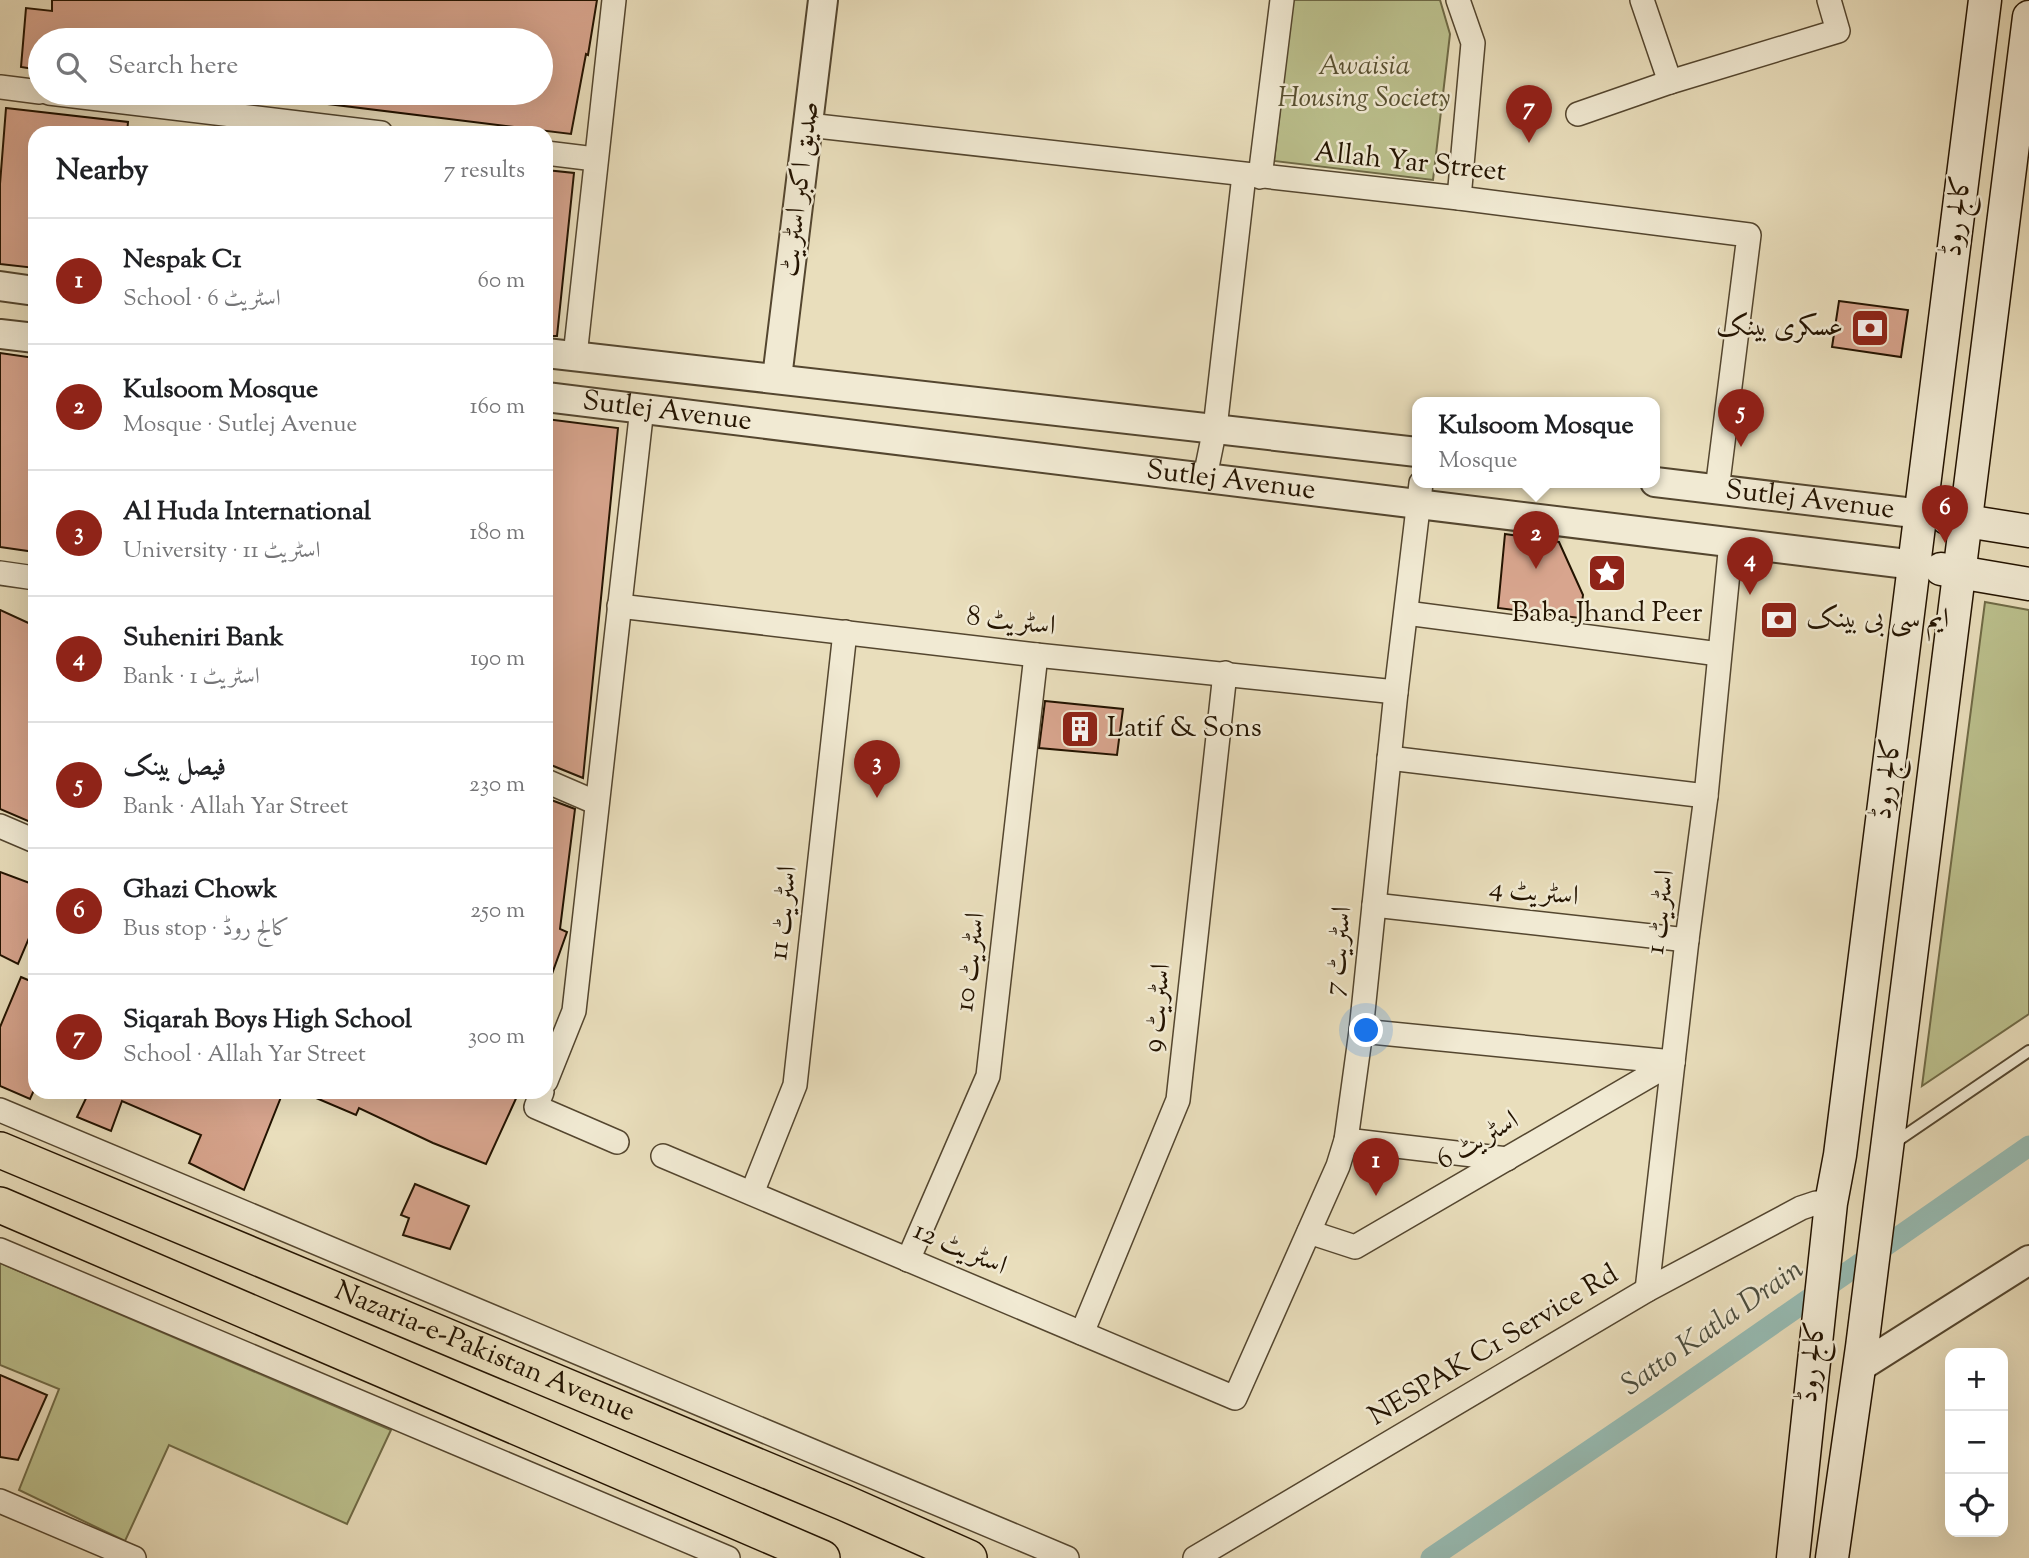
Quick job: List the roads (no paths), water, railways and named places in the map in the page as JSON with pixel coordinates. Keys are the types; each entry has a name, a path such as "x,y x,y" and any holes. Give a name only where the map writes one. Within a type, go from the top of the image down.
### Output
{"main road":[{"name":"کالج روڈ","path":"1793,1558 1812,1371 1824,1203 1840,1155 1985,0"},
{"name":"کالج روڈ","path":"1832,1558 1861,1357 1968,521 2029,17"},
{"path":"1922,514 2029,531"},
{"path":"1915,565 2029,584"},
{"name":"Nazaria-e-Pakistan Avenue","path":"0,1150 845,1503 969,1558"},
{"path":"0,1167 23,1176 48,1170"},
{"path":"0,1190 20,1199 40,1223"},
{"name":"Nazaria-e-Pakistan Avenue","path":"0,1205 822,1558"}],"street":[{"path":"575,356 614,0"},
{"name":"صدیق اکبر اسٹریٹ","path":"777,378 823,0"},
{"path":"1205,477 1282,0"},
{"path":"1458,0 1473,43 1459,198"},
{"path":"1642,0 1670,82"},
{"path":"1578,114 1670,82 1838,31 1829,0"},
{"path":"0,87 28,90"},
{"path":"149,105 323,126"},
{"name":"Allah Yar Street","path":"808,125 1459,198 1749,235 1717,490"},
{"path":"553,154 595,159"},
{"path":"0,286 28,290"},
{"path":"0,334 28,337"},
{"name":"Sutlej Avenue","path":"553,353 1412,452"},
{"name":"Sutlej Avenue","path":"553,398 1205,477 1420,493 1731,542 1915,565"},
{"path":"553,1056 574,1012 642,408"},
{"name":"Sutlej Avenue","path":"1660,483 1922,514"},
{"name":"اسٹریٹ 7","path":"1235,1398 1338,1166 1346,1140 1361,1031 1396,692 1420,493"},
{"name":"اسٹریٹ 1","path":"1647,1290 1706,796 1731,542"},
{"path":"0,573 28,577"},
{"name":"اسٹریٹ 8","path":"619,606 1036,655 1396,692"},
{"path":"1406,613 1719,654"},
{"name":"اسٹریٹ 11","path":"752,1193 794,1085 845,632"},
{"name":"اسٹریٹ 10","path":"908,1260 988,1076 1036,655"},
{"name":"اسٹریٹ 9","path":"1082,1333 1178,1100 1225,673"},
{"path":"1389,758 1706,796"},
{"path":"553,784 597,803"},
{"path":"0,826 28,838"},
{"name":"اسٹریٹ 4","path":"1374,905 1687,940"},
{"path":"1361,1031 1674,1062"},
{"name":"اسٹریٹ 6","path":"1309,1232 1355,1247 1674,1062"},
{"path":"539,1099 536,1107 617,1142"},
{"path":"0,1110 1067,1558"},
{"path":"1346,1140 1507,1159"},
{"name":"اسٹریٹ 12","path":"663,1156 1235,1398"},
{"name":"NESPAK C1 Service Rd","path":"1195,1558 1647,1290 1801,1208 1824,1203"},
{"path":"0,1250 728,1558"},
{"path":"1861,1357 2029,1260"},
{"path":"0,1501 134,1558"}],"lane":[{"path":"1886,1148 2029,1051"}],"waterway":[{"name":"Satto Katla Drain","path":"1431,1558 2029,1146"}],"place":[{"name":"Siqarah Boys High School","path":"1529,143"},
{"name":"عسکری بینک","path":"1870,328"},
{"name":"فیصل بینک","path":"1741,447"},
{"name":"Ghazi Chowk","path":"1945,543"},
{"name":"Kulsoom Mosque","path":"1536,569"},
{"name":"Baba Jhand Peer","path":"1607,573"},
{"name":"Suheniri Bank","path":"1750,595"},
{"name":"ایم سی بی بینک","path":"1779,620"},
{"name":"Latif & Sons","path":"1080,729"},
{"name":"Al Huda International","path":"877,798"},
{"name":"Nespak C1","path":"1376,1196"}],"park label":[{"name":"Awaisia Housing Society","path":"1364,83"}]}
